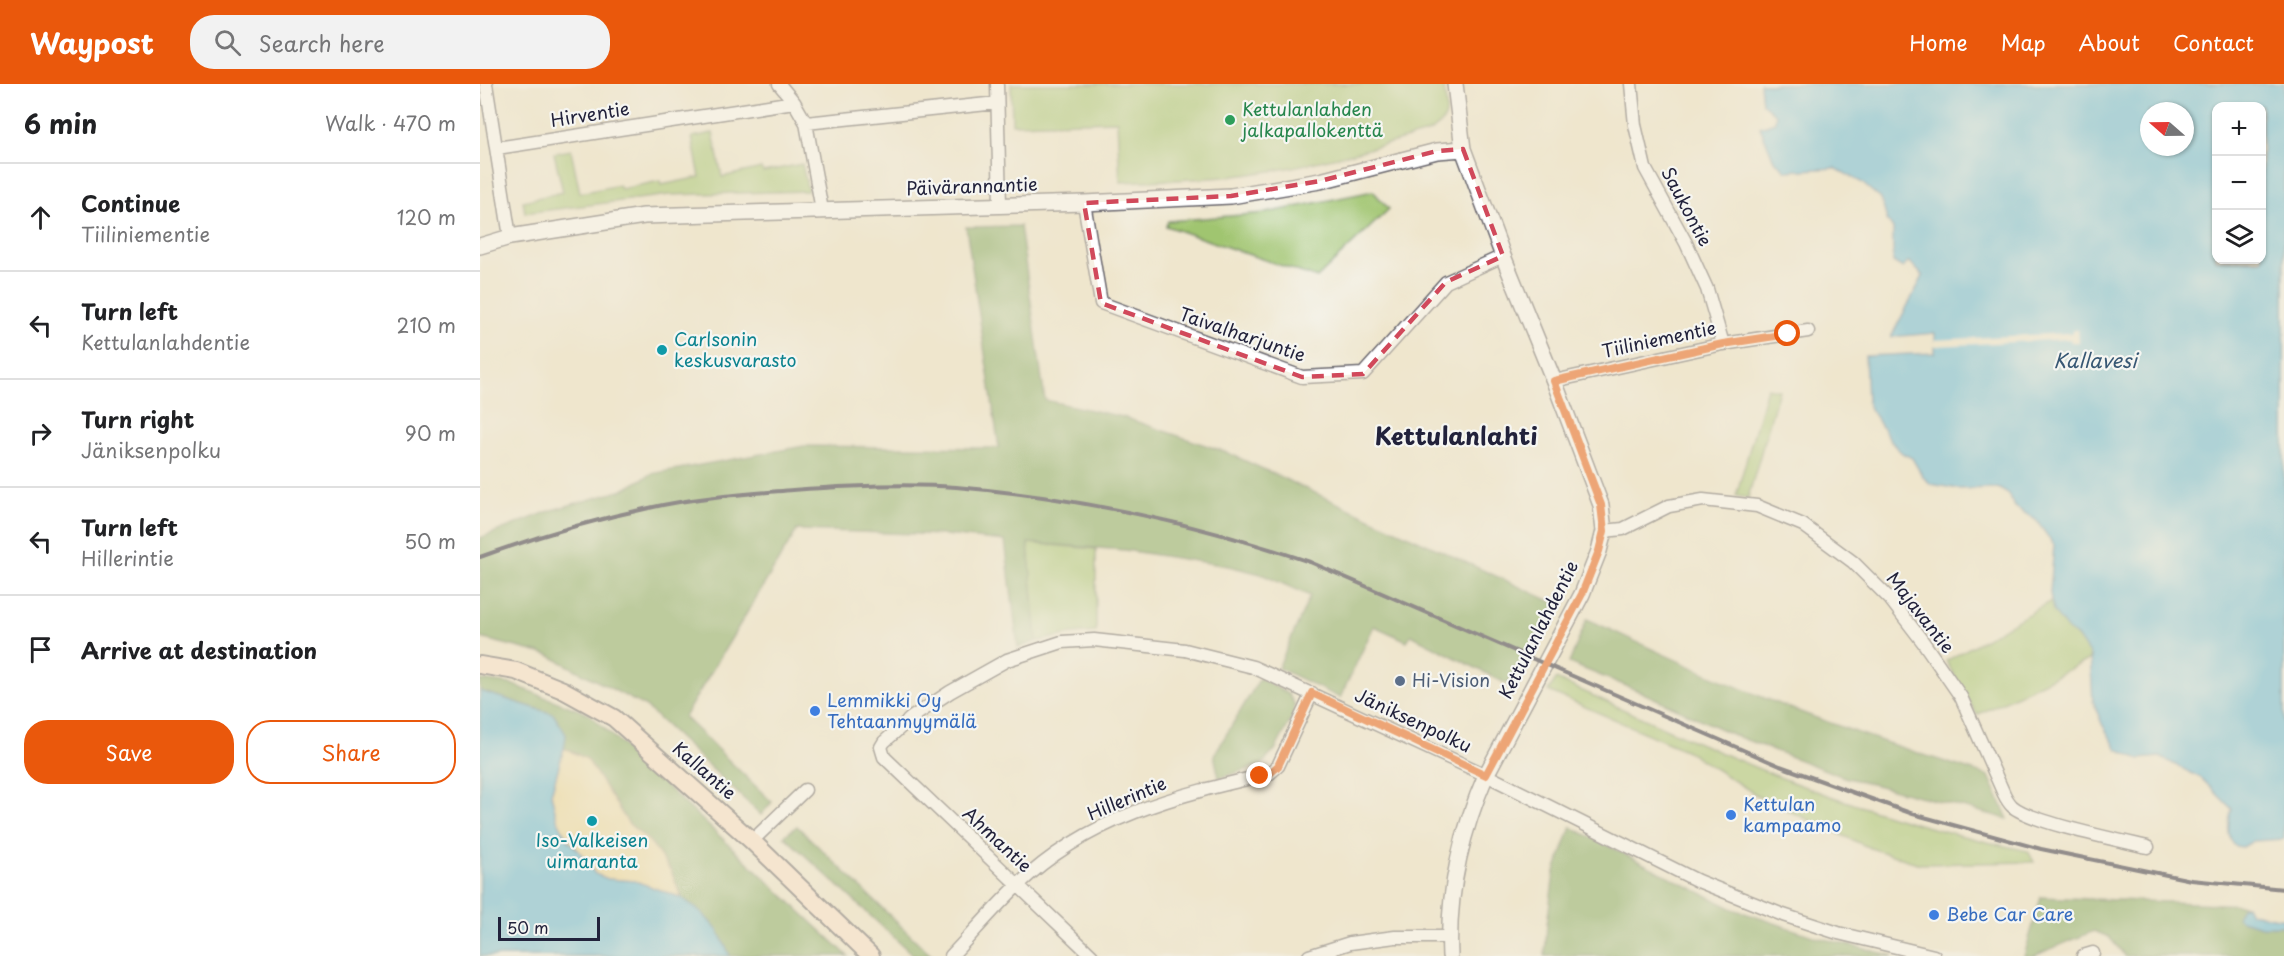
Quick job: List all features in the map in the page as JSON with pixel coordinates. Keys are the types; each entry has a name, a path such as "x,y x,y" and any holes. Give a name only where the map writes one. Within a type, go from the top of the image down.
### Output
{"main road":[{"name":"Kallantie","path":"480,665 516,671 563,690 614,718 752,841 871,956"}],"street":[{"path":"486,84 510,237"},
{"path":"779,84 794,102 806,123 822,210"},
{"path":"997,84 1000,205"},
{"name":"Kettulanlahdentie","path":"1450,956 1451,898 1459,852 1486,775 1582,594 1599,551 1604,531 1601,505 1463,149 1455,84"},
{"name":"Saukontie","path":"1631,84 1635,125 1646,168 1686,243 1707,289 1723,344"},
{"name":"Hirventie","path":"497,148 794,102"},
{"path":"806,123 997,103"},
{"name":"Päivärannantie","path":"480,246 510,237 644,216 1084,203 1231,196 1320,182 1437,151 1463,149"},
{"name":"Taivalharjuntie","path":"1084,203 1101,303 1302,377 1362,374 1446,282 1503,256"},
{"name":"Tiiliniementie","path":"1554,381 1723,344 1808,332"},
{"name":"Majavantie","path":"1604,531 1623,529 1669,506 1703,500 1757,506 1803,525 1853,562 1890,599 1923,642 1961,697 2004,794 2013,807 2032,816 2088,833 2148,847"},
{"name":"Jäniksenpolku","path":"880,747 911,718 950,692 1007,660 1062,642 1094,640 1185,650 1253,667 1312,693 1486,775 1698,881 1783,915 1838,933 1934,956"},
{"name":"Hillerintie","path":"951,956 1018,885 1063,849 1099,828 1144,807 1186,794 1269,774 1278,766 1312,693"},
{"name":"Ahmantie","path":"880,747 884,757 1092,956"},
{"path":"752,841 805,790"},
{"path":"1309,956 1350,943 1395,937 1449,937"}],"highlighted area":[{"path":"1463,149 1503,256 1446,282 1363,374 1302,377 1101,303 1084,203 1231,196 1320,181 1437,151"}],"green space":[{"path":"1011,84 1443,84 1447,107 1445,118 1427,133 1343,156 1257,173 1223,177 1120,182 1117,121 1012,124"},
{"path":"713,133 722,177 761,168 763,172 802,164 808,191 670,195 525,213 523,201 563,192 554,153 571,150 580,193 619,185 621,189 660,181 661,185 700,177 692,137"},
{"path":"1373,191 1389,209 1317,278 1166,226 1168,221 1266,213"},
{"path":"1020,226 1045,400 1123,417 1226,452 1557,604 1507,684 1411,635 1407,641 1374,626 1340,698 1278,668 1310,596 1261,574 1228,566 1124,550 1028,543 1037,641 1018,648 1005,541 944,535 797,530 684,717 772,802 761,815 646,707 548,655 480,638 480,538 552,510 623,490 651,474 804,446 999,448 966,227"},
{"path":"1767,388 1779,390 1748,498 1736,496"},
{"path":"1027,543 1096,549 1096,632 1037,641"},
{"path":"2051,601 2059,618 2083,644 2090,659 1977,715 1946,661"},
{"path":"1587,619 1714,677 1786,706 1872,738 1989,776 2008,819 1844,777 1736,736 1641,692 1569,663"},
{"path":"1260,678 1288,694 1294,703 1294,714 1275,750 1261,765 1219,778 1214,755"},
{"path":"1556,679 1790,781 1891,816 2028,851 2034,862 1920,864 1870,848 1763,799 1687,751 1548,691"},
{"path":"480,680 511,684 589,714 848,956 730,956 718,931 702,913 682,898 671,871 650,842 628,823 587,759 564,748 566,735 553,714 480,691"},
{"path":"797,826 932,956 914,956 784,836"},
{"path":"1571,827 1733,909 1816,937 1894,956 1545,956 1554,874"},
{"path":"2041,897 2246,905 2242,907 2241,920 2262,926 2284,926 2284,956 2125,956 2109,937 2094,931 2034,956 2024,956"}],"sand":[{"name":"Iso-Valkeisen uimaranta","path":"564,748 587,759 628,823 650,842 671,871 682,898 635,881 608,879 595,874 568,840 557,819 551,794"}],"water":[{"name":"Kallavesi","path":"1760,84 2284,84 2284,839 2253,841 2243,847 2235,846 2230,838 2229,829 2232,809 2201,778 2160,757 2139,759 2117,749 2102,724 2093,701 2090,655 2077,636 2068,630 2053,611 2050,593 2054,545 2036,520 2015,507 2008,494 1998,488 1958,489 1931,484 1923,477 1912,458 1902,453 1894,445 1867,401 1865,356 1935,353 1935,333 1891,337 1923,276 1909,261 1903,268 1893,262 1893,229 1887,220 1881,199 1861,182 1835,168 1786,171 1773,158 1760,127 1775,122 1776,115 1762,103"},
{"path":"480,691 553,714 561,726 566,735 551,794 557,819 568,840 595,874 608,879 635,881 682,898 702,913 718,931 730,956 480,956"},
{"path":"2246,905 2250,913 2284,919 2284,926 2262,926 2241,920 2237,917 2242,907"}],"pier":[{"path":"2078,330 2079,342 2071,342 2070,339 1935,346 1935,340 2072,333"}],"railway":[{"path":"480,557 564,529 667,504 721,496 895,485 1001,491 1091,505 1223,535 1310,562 1780,766 1913,814 2041,849 2191,880 2284,889"}],"place":[{"name":"Kettulanlahden jalkapallokenttä","path":"1230,120"},
{"name":"Carlsonin keskusvarasto","path":"662,350"},
{"name":"Hi-Vision","path":"1400,681"},
{"name":"Lemmikki Oy Tehtaanmyymälä","path":"815,711"},
{"name":"Kettulan kampaamo","path":"1731,815"},
{"name":"Iso-Valkeisen uimaranta","path":"592,821"},
{"name":"Bebe Car Care","path":"1934,915"}],"district":[{"name":"Kettulanlahti","path":"1456,437"}],"route":[{"path":"1260,776 1269,774 1278,766 1312,693 1486,775 1582,594 1599,551 1604,531 1601,505 1554,381 1723,344 1788,334"}]}
